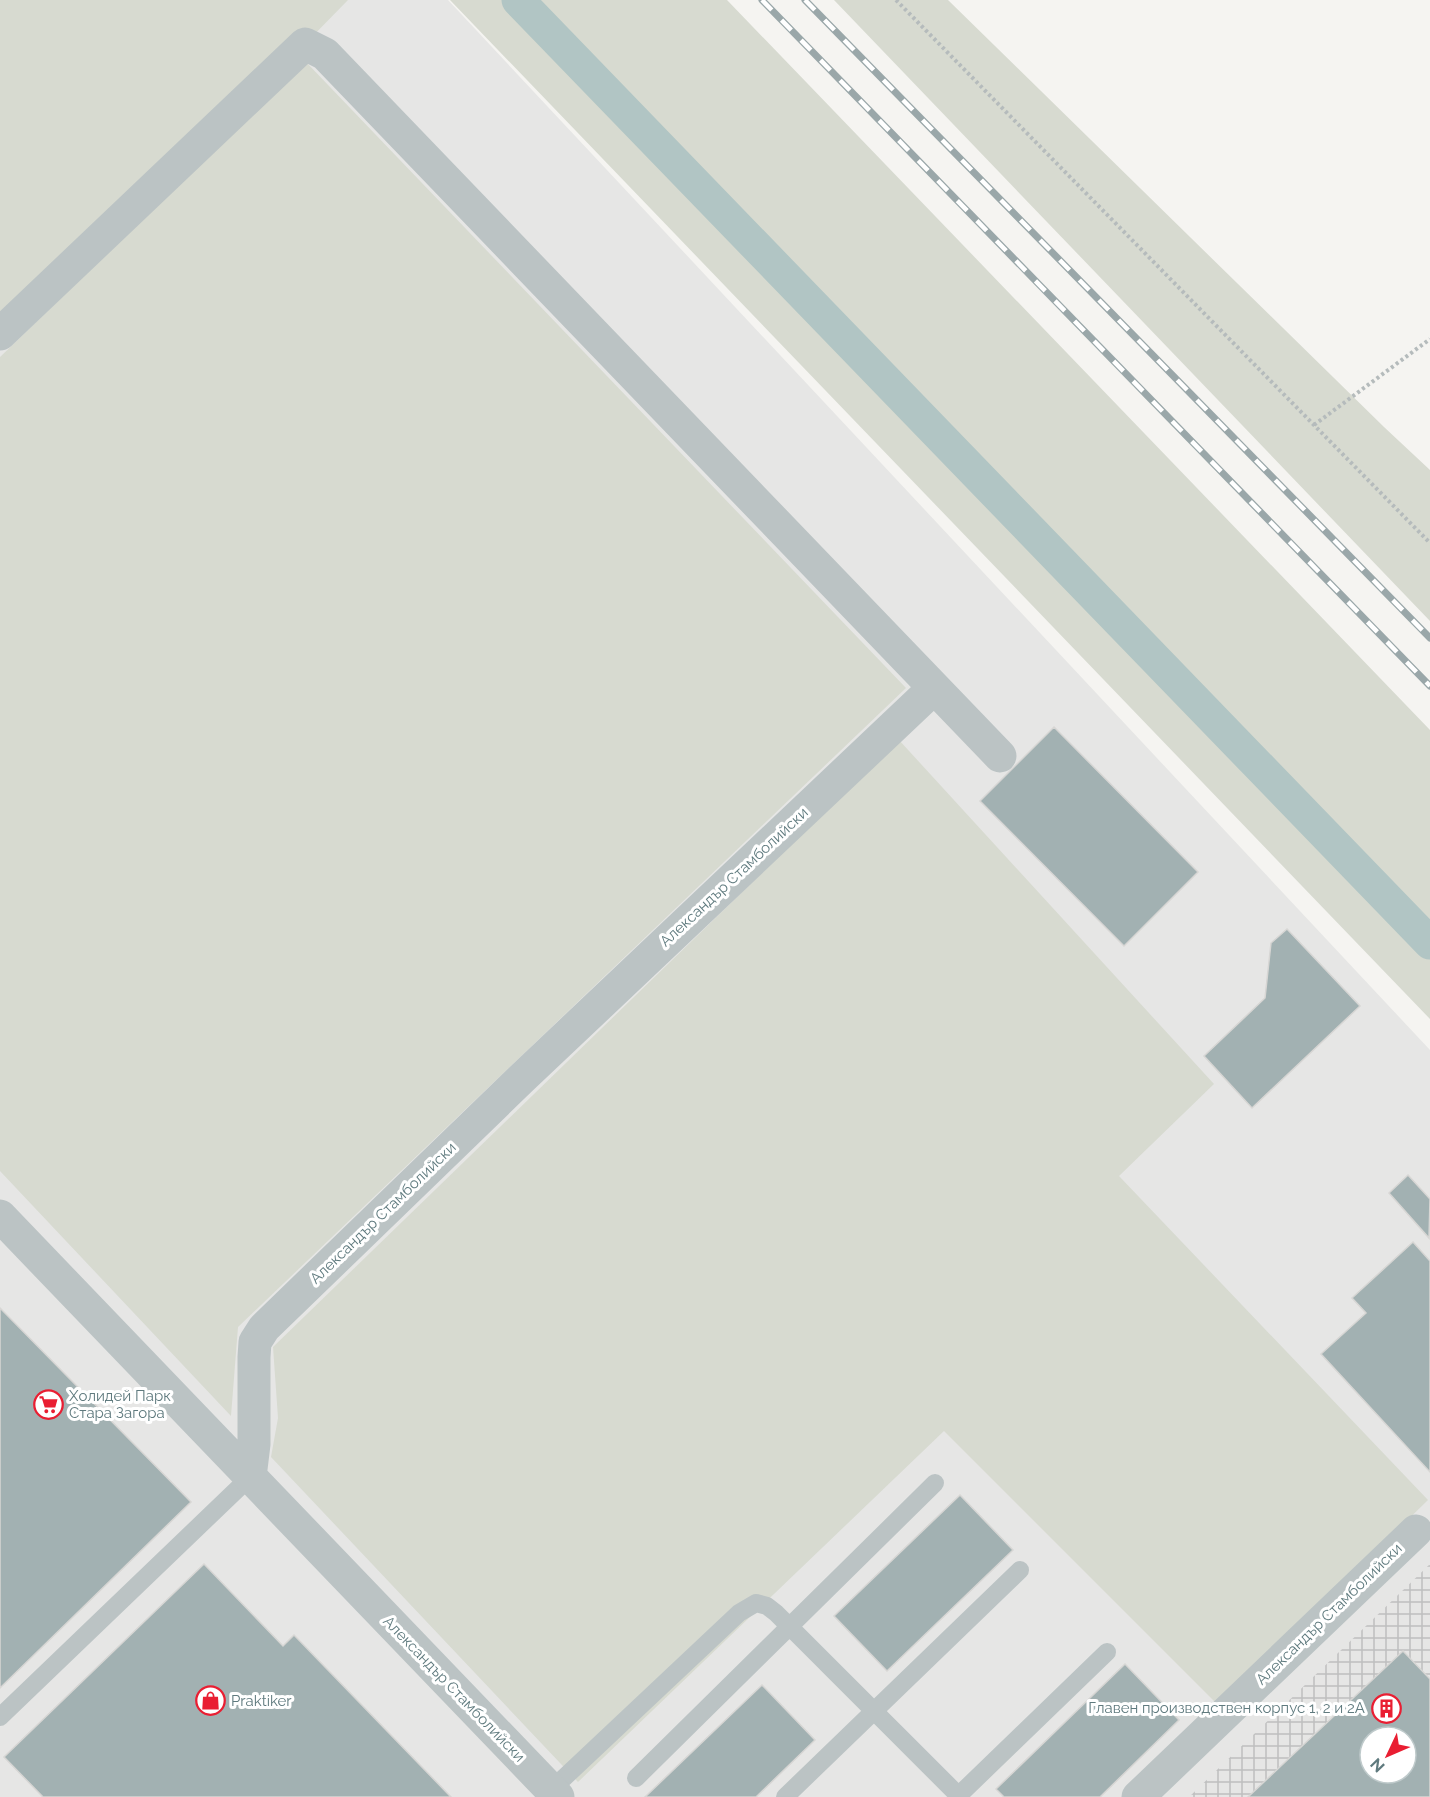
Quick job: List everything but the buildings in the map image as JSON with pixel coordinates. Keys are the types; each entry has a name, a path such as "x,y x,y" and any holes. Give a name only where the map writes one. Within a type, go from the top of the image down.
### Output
{"street":[{"path":"0,334 305,44 325,54 1000,756"},
{"name":"Александър Стамболийски","path":"554,1794 250,1477 254,1444 255,1341 264,1328 520,1080 934,688"},
{"path":"0,1215 250,1477"},
{"name":"Александър Стамболийски","path":"1138,1797 1416,1531"}],"lane":[{"path":"0,1717 250,1477"},
{"path":"636,1778 935,1483"},
{"path":"785,1797 1020,1570"},
{"path":"554,1794 748,1606 756,1604 767,1606 958,1796 1107,1652"}],"path":[{"path":"896,0 1430,543"},
{"path":"1314,425 1430,339"}],"shaded area":[{"path":"0,0 448,0 1430,1050 1430,1797 0,1797"},
{"path":"0,0 348,0 305,44 0,332"},
{"path":"450,0 727,0 1430,730 1430,1019"},
{"path":"834,0 948,0 1430,470 1430,621"},
{"path":"306,62 906,688 238,1327 231,1416 0,1171 0,357"},
{"path":"899,740 1214,1084 1119,1176 1428,1500 1218,1705 944,1431 578,1782 271,1457 278,1418 273,1347"},
{"path":"1430,1564 1430,1797 1189,1797"}],"waterway":[{"path":"518,0 1430,943"}],"railway":[{"path":"762,0 1430,686"},
{"path":"805,0 1430,638"}],"place":[{"name":"Холидей Парк Стара Загора","path":"48,1405"},
{"name":"Praktiker","path":"210,1701"},
{"name":"Главен производствен корпус 1, 2 и 2А","path":"1386,1708"}]}
